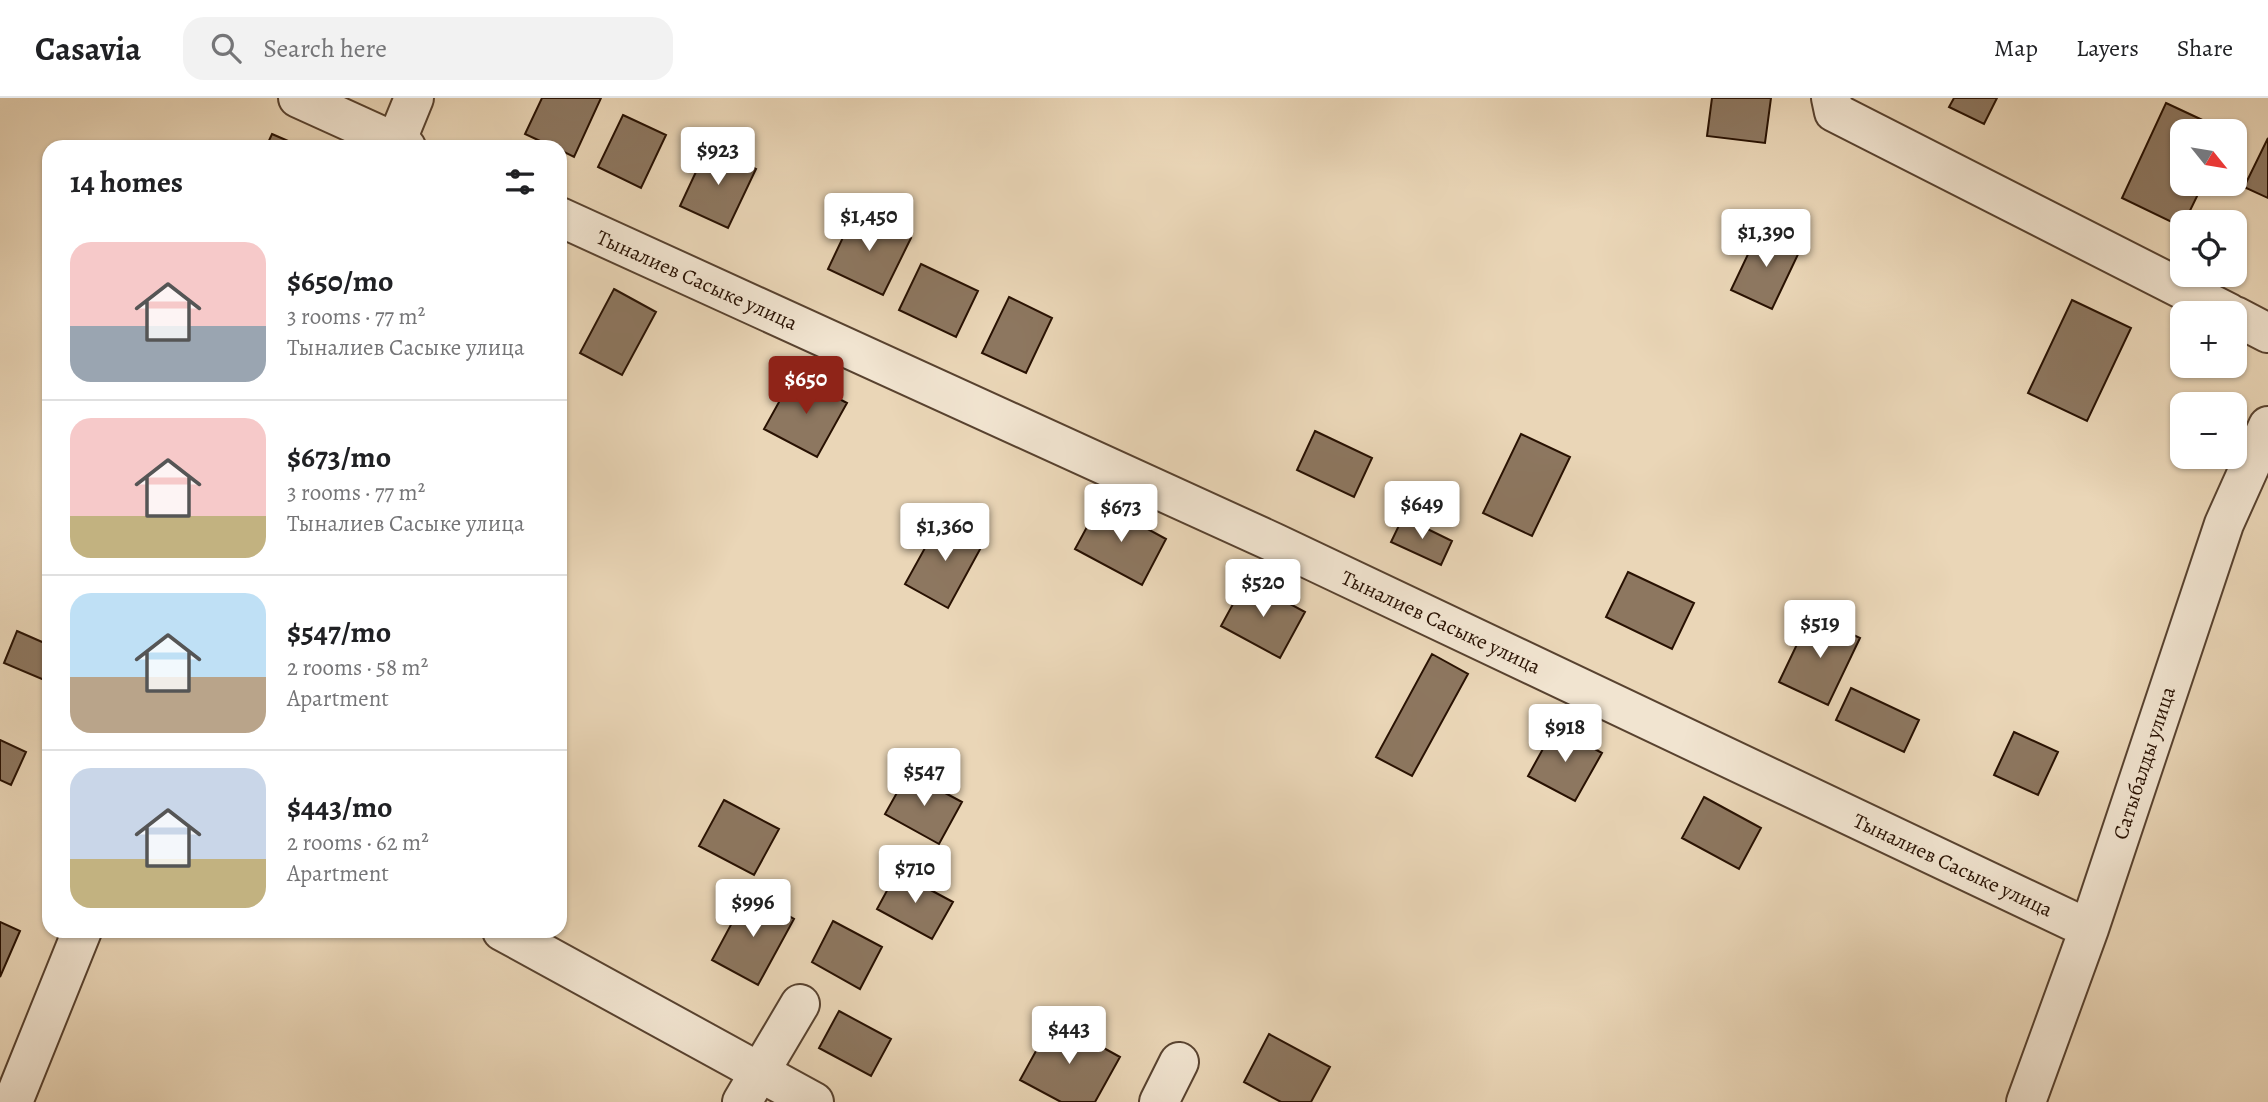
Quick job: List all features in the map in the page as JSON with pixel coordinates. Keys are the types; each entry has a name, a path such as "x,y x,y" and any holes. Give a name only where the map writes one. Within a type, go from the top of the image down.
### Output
{"street":[{"path":"299,98 387,140"},
{"path":"400,140 414,98"},
{"path":"1831,98 1834,112 2205,301"},
{"name":"Тыналиев Сасыке улица","path":"567,220 1275,543 2089,929"},
{"path":"2247,322 2268,333"},
{"name":"Сатыбалды улица","path":"2026,1102 2089,929 2224,524 2268,426"},
{"path":"13,1102 79,938"},
{"path":"513,938 750,1087 814,1102"},
{"path":"750,1087 800,1004"},
{"path":"1159,1102 1179,1062"}],"building":[{"path":"542,98 601,98 574,157 567,154 567,140 538,140 525,134"},
{"path":"1712,98 1771,98 1765,143 1707,136"},
{"path":"1954,98 1997,98 1984,124 1949,107"},
{"path":"2166,103 2200,119 2170,119 2170,196 2197,196 2190,210 2170,210 2170,221 2122,198"},
{"path":"623,115 666,135 641,188 598,167"},
{"path":"272,134 286,140 269,140"},
{"path":"2268,138 2268,198 2247,188 2247,181"},
{"path":"708,146 756,169 728,228 680,206"},
{"path":"855,212 911,238 883,295 828,269"},
{"path":"1760,229 1801,248 1772,309 1731,290"},
{"path":"921,264 978,291 956,337 899,310"},
{"path":"614,289 656,312 622,375 580,353"},
{"path":"1009,297 1052,318 1026,373 982,353"},
{"path":"2072,300 2131,328 2087,421 2028,393"},
{"path":"794,375 847,403 817,457 764,429"},
{"path":"1315,431 1372,458 1354,497 1297,470"},
{"path":"1521,434 1570,457 1532,536 1483,513"},
{"path":"1100,503 1166,539 1142,585 1075,549"},
{"path":"1403,517 1452,541 1441,565 1391,542"},
{"path":"941,519 984,542 948,608 905,584"},
{"path":"1628,572 1694,603 1672,649 1606,617"},
{"path":"1246,580 1305,612 1280,658 1221,626"},
{"path":"1811,615 1860,638 1828,705 1779,682"},
{"path":"17,631 42,642 42,679 4,663"},
{"path":"1432,654 1468,674 1412,776 1376,757"},
{"path":"1851,688 1919,720 1904,752 1836,720"},
{"path":"1555,727 1602,753 1575,801 1528,776"},
{"path":"2014,732 2058,752 2038,795 1994,775"},
{"path":"0,740 26,752 11,785 0,780"},
{"path":"908,773 962,802 939,844 885,814"},
{"path":"1704,797 1761,828 1739,869 1682,838"},
{"path":"724,800 779,829 754,875 699,846"},
{"path":"897,872 953,902 932,939 877,909"},
{"path":"748,893 794,919 758,985 712,960"},
{"path":"833,921 882,947 860,989 812,962"},
{"path":"0,922 20,931 0,977"},
{"path":"839,1011 891,1039 871,1076 819,1048"},
{"path":"1053,1020 1120,1057 1095,1102 1061,1102 1020,1080"},
{"path":"1269,1034 1330,1067 1311,1102 1281,1102 1244,1082"}]}
